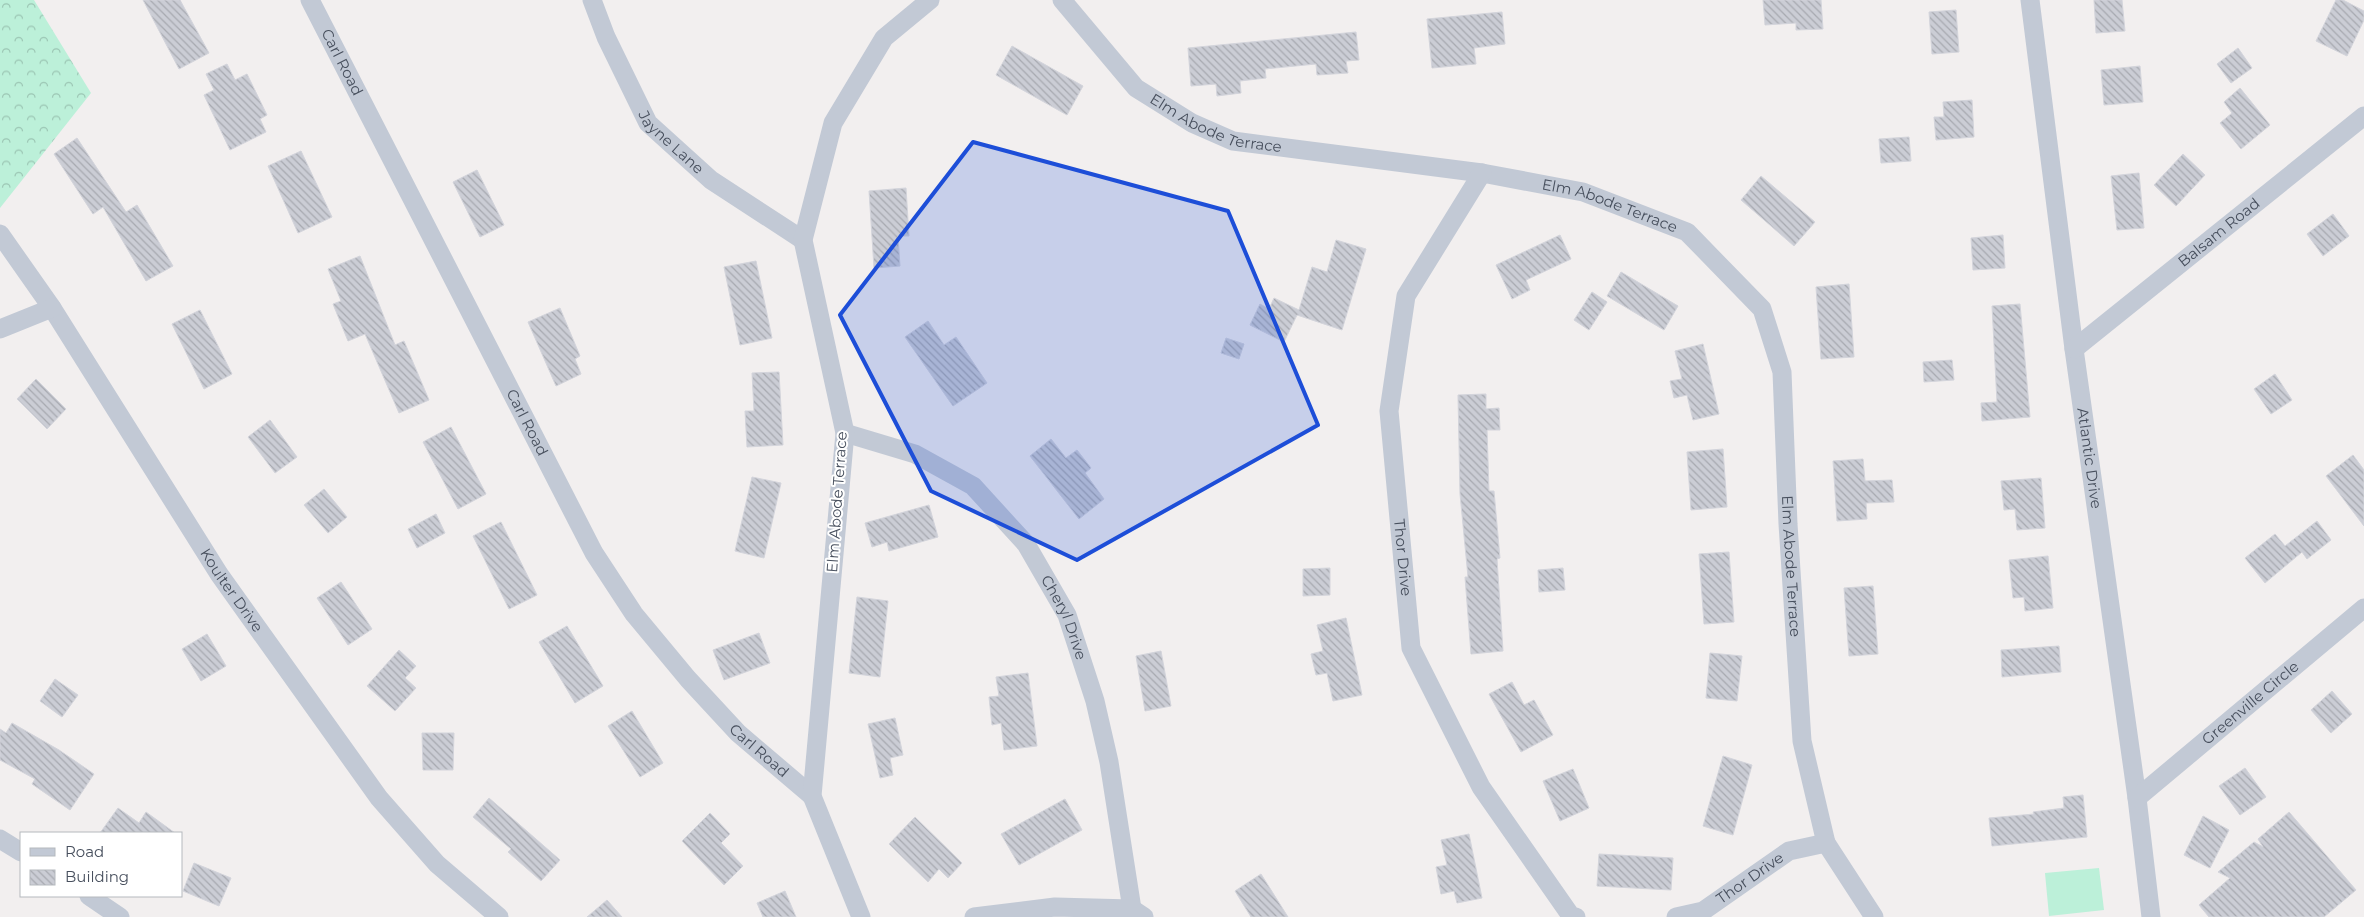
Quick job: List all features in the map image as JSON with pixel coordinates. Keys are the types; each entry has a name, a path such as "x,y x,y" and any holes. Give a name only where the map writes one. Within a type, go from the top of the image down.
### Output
{"street":[{"name":"Carl Road","path":"310,0 594,553 634,614 688,679 738,733 812,796"},
{"name":"Jayne Lane","path":"592,0 606,37 648,123 711,180 802,240"},
{"name":"Elm Abode Terrace","path":"861,917 812,796 845,433 802,240 833,123 884,38 930,0"},
{"name":"Elm Abode Terrace","path":"1062,0 1136,88 1192,123 1233,141 1482,173 1583,192 1687,232 1762,309 1782,372 1788,524 1802,741 1826,843 1874,917"},
{"name":"Atlantic Drive","path":"2030,0 2074,349 2137,798 2151,917"},
{"name":"Balsam Road","path":"2074,349 2364,116"},
{"name":"Thor Drive","path":"1482,173 1406,296 1389,411 1411,648 1481,786 1571,916 1576,917"},
{"name":"Koulter Drive","path":"0,234 52,308 219,574 379,798 437,864 499,917"},
{"path":"0,329 52,308"},
{"name":"Cheryl Drive","path":"845,433 915,454 973,486 1026,544 1067,615 1095,701 1109,762 1138,913"},
{"name":"Greenville Circle","path":"2137,798 2364,608"},
{"name":"Thor Drive","path":"1676,917 1703,910 1789,850 1826,843"},
{"path":"90,897 120,917"},
{"path":"974,917 1055,907 1138,913"}],"highlighted area":[{"path":"973,142 1228,211 1318,425 1077,560 931,491 840,315"}],"green space":[{"path":"0,0 34,0 91,93 0,208"},
{"path":"2099,868 2104,910 2049,916 2045,873"}],"building":[{"path":"143,0 180,0 209,53 179,69"},
{"path":"1763,0 1821,0 1823,29 1796,30 1796,23 1765,25"},
{"path":"2094,0 2122,0 2125,31 2096,33"},
{"path":"2336,0 2343,0 2364,11 2364,20 2347,56 2316,41"},
{"path":"1956,10 1959,52 1932,54 1929,12"},
{"path":"1502,12 1505,44 1474,48 1476,64 1432,68 1427,19"},
{"path":"1356,32 1359,60 1346,61 1348,73 1317,75 1316,64 1265,69 1266,78 1240,81 1241,93 1217,96 1216,84 1191,86 1188,48"},
{"path":"1012,46 1083,86 1067,115 996,75"},
{"path":"2238,48 2252,68 2231,83 2217,64"},
{"path":"227,64 235,80 247,74 267,115 260,119 266,132 230,150 204,95 214,90 206,74"},
{"path":"2140,66 2143,102 2104,105 2101,70"},
{"path":"2240,88 2270,125 2241,149 2220,123 2232,113 2224,102"},
{"path":"1972,100 1974,137 1936,140 1934,117 1944,117 1943,102"},
{"path":"1909,137 1911,161 1881,163 1879,139"},
{"path":"77,138 126,212 137,205 173,266 146,281 103,207 93,214 54,154"},
{"path":"301,151 332,217 298,233 268,166"},
{"path":"2183,154 2205,175 2176,206 2154,185"},
{"path":"477,170 504,225 480,237 453,182"},
{"path":"2139,173 2144,228 2117,230 2111,176"},
{"path":"1761,176 1815,222 1794,246 1741,200"},
{"path":"906,188 909,236 898,236 900,266 874,268 869,191"},
{"path":"2333,214 2349,236 2323,256 2307,234"},
{"path":"1560,235 1571,259 1526,280 1530,290 1512,299 1496,265"},
{"path":"2003,235 2005,268 1973,270 1971,238"},
{"path":"1336,240 1366,249 1342,330 1297,315 1284,342 1250,325 1260,304 1269,309 1274,298 1299,310 1312,267 1327,272"},
{"path":"360,256 395,345 404,341 429,400 399,413 365,334 348,341 333,304 341,301 328,269"},
{"path":"756,261 772,338 740,345 724,267"},
{"path":"1621,272 1678,306 1664,330 1607,296"},
{"path":"1849,284 1854,357 1821,359 1816,287"},
{"path":"1592,292 1607,302 1589,330 1574,320"},
{"path":"2020,304 2030,417 1982,421 1981,403 1997,402 1992,306"},
{"path":"560,308 580,356 575,359 581,374 556,386 528,322"},
{"path":"200,310 232,374 204,389 172,324"},
{"path":"928,321 944,345 956,337 987,383 953,406 905,337"},
{"path":"1226,338 1244,344 1239,359 1221,353"},
{"path":"1703,344 1719,414 1693,420 1687,395 1674,398 1670,381 1682,379 1675,351"},
{"path":"1952,360 1954,380 1924,382 1923,362"},
{"path":"779,372 783,445 747,447 745,411 754,411 752,373"},
{"path":"2275,374 2292,400 2271,414 2254,389"},
{"path":"36,379 66,409 47,429 17,399"},
{"path":"1486,394 1486,409 1499,408 1500,430 1487,430 1489,491 1494,491 1500,558 1497,559 1503,651 1471,654 1465,577 1468,577 1460,494 1458,395"},
{"path":"270,420 297,457 275,473 248,437"},
{"path":"451,427 486,494 458,509 423,442"},
{"path":"1051,439 1066,458 1077,450 1091,468 1085,473 1104,499 1079,519 1030,456"},
{"path":"1723,449 1727,507 1691,510 1687,452"},
{"path":"2353,455 2364,470 2364,526 2326,476"},
{"path":"1863,459 1865,481 1892,480 1894,502 1866,503 1867,519 1837,521 1833,461"},
{"path":"752,477 781,483 764,558 735,551"},
{"path":"2041,478 2045,528 2017,530 2015,509 2004,510 2001,481"},
{"path":"324,489 347,517 328,533 304,505"},
{"path":"929,505 938,537 889,551 887,542 872,547 865,523"},
{"path":"436,514 445,533 417,548 408,529"},
{"path":"2317,521 2331,540 2307,559 2302,552 2265,583 2245,558 2275,534 2285,546"},
{"path":"501,522 537,595 509,609 473,536"},
{"path":"1729,552 1734,622 1704,624 1699,554"},
{"path":"2048,556 2053,608 2025,611 2024,597 2013,598 2009,560"},
{"path":"1330,568 1330,595 1303,596 1303,569"},
{"path":"1563,568 1565,590 1539,592 1538,570"},
{"path":"341,582 372,629 348,645 317,598"},
{"path":"1873,586 1878,654 1849,656 1844,588"},
{"path":"857,597 888,601 880,677 849,673"},
{"path":"1346,618 1362,695 1333,701 1327,673 1316,675 1311,654 1323,651 1317,625"},
{"path":"567,626 603,686 575,703 539,642"},
{"path":"759,633 770,663 724,680 713,650"},
{"path":"207,634 226,666 201,681 182,649"},
{"path":"2059,646 2061,672 2002,677 2001,650"},
{"path":"399,650 416,666 405,678 416,688 395,711 367,686"},
{"path":"1161,651 1171,706 1145,711 1136,656"},
{"path":"1710,653 1742,656 1737,701 1706,698"},
{"path":"1028,673 1037,746 1004,750 1001,723 992,725 989,697 999,696 996,677"},
{"path":"55,679 78,695 62,717 40,701"},
{"path":"1512,682 1524,705 1534,700 1553,735 1521,752 1489,694"},
{"path":"2332,691 2352,714 2331,733 2311,710"},
{"path":"632,711 663,763 640,777 608,726"},
{"path":"895,718 903,755 890,758 893,775 880,778 868,724"},
{"path":"12,723 59,750 94,774 70,810 32,784 35,779 0,760 0,729 6,733"},
{"path":"422,733 454,733 453,770 423,770"},
{"path":"1723,756 1752,765 1733,835 1703,826"},
{"path":"2245,768 2266,797 2240,815 2219,786"},
{"path":"1573,769 1589,808 1560,821 1543,781"},
{"path":"2083,795 2087,837 1992,846 1989,818 2034,814 2033,812 2064,808 2063,797"},
{"path":"489,798 560,860 541,881 508,852 511,849 473,817"},
{"path":"1065,799 1082,830 1019,865 1001,834"},
{"path":"118,808 139,823 146,812 174,832 101,832"},
{"path":"2289,812 2356,890 2324,917 2209,917 2199,905 2230,878 2218,872 2254,842 2263,847 2258,839"},
{"path":"710,813 730,834 721,843 743,866 724,885 682,841"},
{"path":"2203,816 2229,830 2210,868 2184,855"},
{"path":"915,817 962,863 948,878 939,869 928,882 889,844"},
{"path":"1469,834 1482,898 1457,903 1454,891 1441,894 1436,867 1447,865 1441,840"},
{"path":"1599,854 1673,858 1671,890 1597,886"},
{"path":"194,863 231,878 219,906 183,891"},
{"path":"1261,874 1288,917 1251,917 1235,891"},
{"path":"785,891 796,917 763,917 757,903"},
{"path":"607,900 622,917 587,917"}]}
